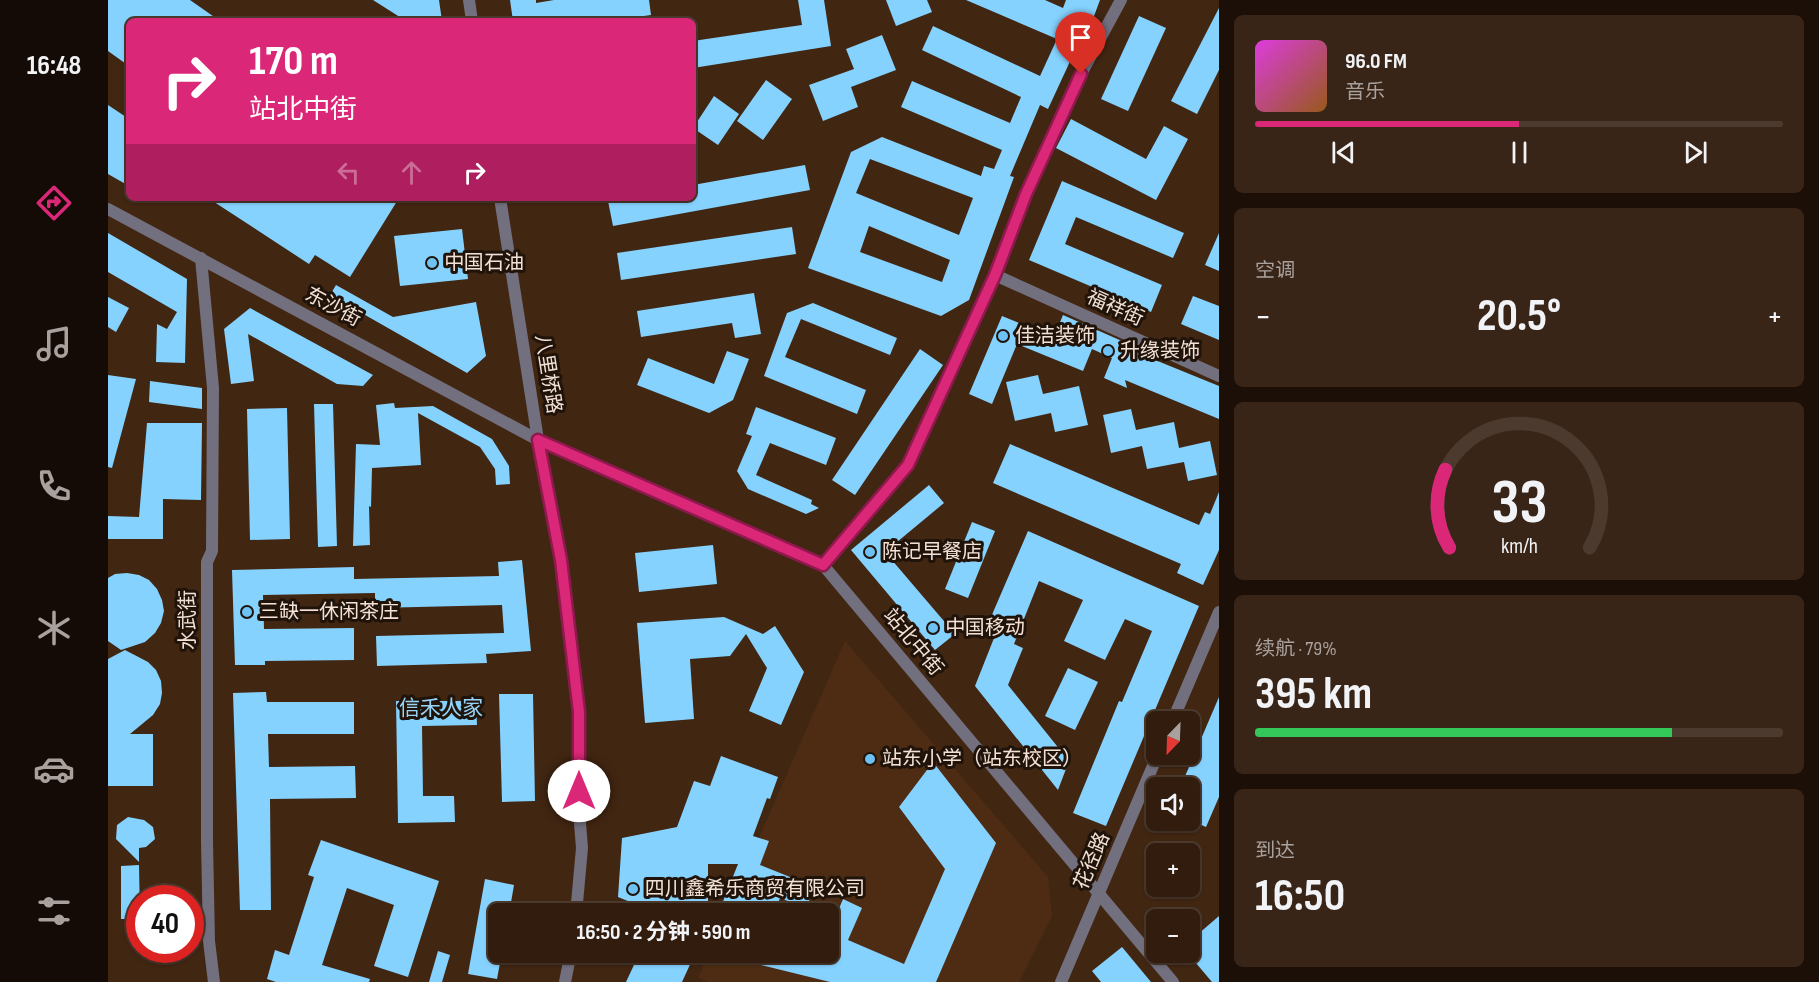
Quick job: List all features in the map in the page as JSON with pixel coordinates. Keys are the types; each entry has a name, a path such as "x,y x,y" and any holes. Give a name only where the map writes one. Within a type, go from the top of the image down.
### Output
{"street":[{"path":"469,0 472,18"},
{"path":"823,565 908,465 995,275 1026,194 1081,74 1121,0"},
{"name":"八里桥路","path":"500,201 538,440 561,560 579,712 579,811 582,848 577,903"},
{"name":"东沙街","path":"108,209 538,440"},
{"name":"水武街","path":"201,258 213,388 212,550 207,562 207,841 209,941 214,982"},
{"name":"福祥街","path":"995,275 1219,376"},
{"name":"站北中街","path":"538,440 823,565 1173,982"},
{"path":"1177,711 1219,612"},
{"name":"花径路","path":"1060,982 1153,765"},
{"path":"565,982 569,963"}],"shaded area":[{"name":"站东小学（站东校区）","path":"845,641 1048,877 1052,916 1019,982 709,982 698,978 705,963 839,963 839,903 730,903"}],"building":[{"path":"108,0 190,0 216,18 126,18 126,64 108,51"},
{"path":"373,0 439,0 442,18 401,18"},
{"path":"510,0 536,0 536,3 554,0 649,0 651,15 630,18 513,18"},
{"path":"798,0 824,0 831,46 696,68 696,41 802,25"},
{"path":"886,0 927,0 932,12 896,26"},
{"path":"966,0 1045,0 1063,8 1066,0 1100,0 1084,43 1079,42 1048,109 1040,105 1010,176 1014,177 969,300 941,316 808,268 851,152 882,137 981,176 984,166 994,169 1002,150 901,107 912,81 1010,123 1021,97 922,50 933,26 1040,76 1057,39","holes":["870,159 973,198 959,235 856,193","869,226 950,260 942,282 860,252"]},
{"path":"1219,8 1219,70 1197,114 1171,101"},
{"path":"1139,16 1166,28 1128,111 1101,99"},
{"path":"882,35 896,70 851,87 858,107 823,121 809,85 854,69 846,49"},
{"path":"766,80 792,99 763,140 737,121"},
{"path":"714,96 739,114 718,145 696,130 696,123"},
{"path":"108,105 126,117 126,184 108,174"},
{"path":"1071,119 1146,159 1164,126 1188,139 1156,200 1056,148"},
{"path":"805,165 810,190 613,226 608,201 696,201 696,184"},
{"path":"1062,181 1184,233 1173,258 1076,217 1065,244 1162,285 1151,312 1029,260"},
{"path":"213,201 397,201 350,277 315,255 309,264"},
{"path":"792,227 796,254 621,280 617,253"},
{"path":"462,229 468,279 400,286 394,236"},
{"path":"108,233 187,279 185,363 156,362 157,324 167,329 177,312 108,272"},
{"path":"1219,233 1219,271 1205,265"},
{"path":"336,285 393,317 476,302 486,356 467,373 330,295"},
{"path":"754,293 761,334 735,338 732,323 641,337 637,311"},
{"path":"1193,296 1219,306 1219,340 1181,324"},
{"path":"108,297 129,308 116,332 108,327"},
{"path":"813,303 897,338 890,355 801,319 785,357 866,390 857,414 764,376 787,313"},
{"path":"250,308 373,375 363,386 337,384 248,334 254,381 231,384 224,329"},
{"path":"1063,315 1140,349 1138,353 1219,386 1219,419 1125,380 1127,388 1104,378 1112,358 1092,349 1083,371 1017,344 992,404 969,394 1002,316 1054,337"},
{"path":"920,349 943,365 855,495 832,480"},
{"path":"727,351 749,359 733,400 709,413 637,385 648,358 714,384"},
{"path":"108,375 136,379 112,468 108,467"},
{"path":"1038,375 1043,394 1079,386 1088,425 1055,432 1051,413 1015,421 1006,382"},
{"path":"150,381 202,388 202,409 149,402"},
{"path":"394,403 395,408 433,406 492,439 509,466 510,484 496,485 495,469 480,447 418,413 421,465 372,468 371,507 369,506 370,545 353,546 356,444 380,445 376,405"},
{"path":"314,404 333,404 337,546 318,547"},
{"path":"756,407 836,438 826,465 770,443 756,475 812,500 811,504 819,508 806,514 748,489 737,471 752,436 746,434"},
{"path":"287,408 290,539 250,540 247,409"},
{"path":"1131,409 1136,430 1174,422 1179,448 1210,441 1217,475 1188,481 1184,462 1147,469 1142,446 1111,453 1103,415"},
{"path":"147,423 202,423 201,500 163,499 163,539 108,539 108,516 139,517"},
{"path":"1010,444 1199,525 1205,512 1210,514 1219,492 1219,550 1203,585 1177,573 1181,564 993,483"},
{"path":"929,485 944,503 885,552 955,634 935,650 851,550"},
{"path":"972,522 995,531 968,598 945,589"},
{"path":"1028,531 1199,606 1155,711 1146,711 1146,731 1106,826 1073,813 1119,701 1122,702 1152,631 1125,619 1105,660 1064,641 1083,600 1039,581 1014,644 1023,648 1008,685 1069,761 1058,790 975,686 998,628 988,624"},
{"path":"713,545 717,584 639,592 635,553"},
{"path":"522,560 531,651 486,654 487,663 377,666 376,636 504,633 502,605 375,608 375,593 263,595 264,629 354,628 354,660 265,661 265,665 235,665 232,570 354,567 354,579 499,576 498,562"},
{"path":"127,573 149,580 157,589 164,611 155,633 145,642 121,650 108,641 108,578 115,574"},
{"path":"724,617 763,634 775,626 804,672 781,725 749,711 767,668 746,634 730,656 690,659 694,719 645,723 637,623"},
{"path":"125,650 148,662 156,670 161,681 160,704 153,715 130,734 153,734 153,786 108,786 108,659"},
{"path":"1068,668 1098,682 1075,730 1045,716"},
{"path":"266,692 267,702 354,702 354,734 268,734 269,767 355,766 356,798 270,799 271,910 240,910 233,693"},
{"path":"499,694 533,694 535,801 502,802"},
{"path":"1219,697 1219,797 1206,827 1200,824 1200,777 1185,777 1190,765 1200,765 1200,741"},
{"path":"396,701 476,701 477,725 422,726 423,796 454,796 455,822 398,823"},
{"path":"721,756 778,777 770,799 767,798 753,836 769,841 760,865 815,887 808,903 793,903 780,898 778,903 722,903 738,864 708,864 708,903 633,903 618,897 622,838 677,827 694,781 710,786"},
{"path":"933,762 996,843 936,982 830,982 752,963 839,963 839,909 843,899 862,908 848,940 904,964 945,869 899,807"},
{"path":"128,817 144,820 153,827 155,839 146,847 139,848 139,862 116,839 117,825"},
{"path":"321,840 439,881 408,977 374,966 394,905 347,888 322,965 370,979 369,982 276,982 267,979 275,950 289,955 314,877 308,875"},
{"path":"139,865 139,885 126,885 126,919 121,919 121,866"},
{"path":"485,879 514,885 511,903 488,903 488,963 500,963 497,979 468,974"},
{"path":"1219,916 1219,982 1212,982 1196,963 1200,963 1200,932"},
{"path":"1122,947 1151,982 1101,982 1092,971"},
{"path":"438,951 450,955 442,982 429,982"},
{"path":"635,963 691,963 682,982 626,982"}],"place":[{"name":"中国石油","path":"432,263"},
{"name":"佳洁装饰","path":"1003,336"},
{"name":"升缘装饰","path":"1108,351"},
{"name":"陈记早餐店","path":"870,552"},
{"name":"三缺一休闲茶庄","path":"247,612"},
{"name":"中国移动","path":"933,628"},
{"name":"站东小学（站东校区）","path":"870,759"},
{"name":"四川鑫希乐商贸有限公司","path":"633,889"}],"district":[{"name":"信禾人家","path":"441,708"}],"route":[{"path":"579,791 579,712 561,560 538,440 823,565 908,465 995,275 1026,194 1081,74"}]}
